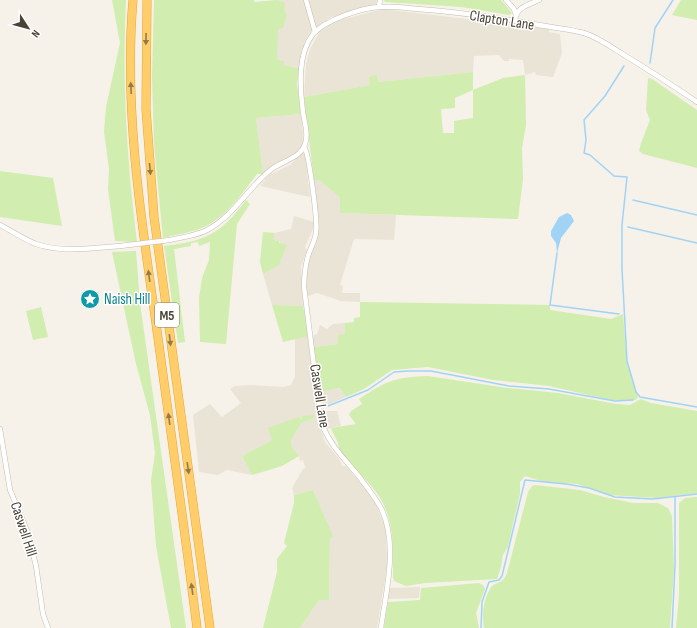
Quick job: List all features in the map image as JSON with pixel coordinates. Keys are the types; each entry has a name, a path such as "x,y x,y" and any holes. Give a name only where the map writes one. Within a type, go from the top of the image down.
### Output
{"highway":[{"name":"M5","path":"133,0 130,64 133,127 147,257 197,628"},
{"name":"M5","path":"147,0 146,109 154,217 210,628"}],"street":[{"path":"306,0 316,32"},
{"path":"379,7 380,0"},
{"path":"506,0 514,9 516,18"},
{"path":"516,18 524,5 539,0"},
{"name":"Clapton Lane","path":"304,147 306,138 301,95 301,76 307,46 316,32 324,25 343,16 379,7 435,10 516,18 584,33 602,41 656,74 697,102"},
{"path":"0,225 35,243 50,247 68,249 120,246 170,240 189,236 206,230 223,220 236,208 249,190 266,174 297,155 304,147"},
{"name":"Caswell Lane","path":"304,147 306,149 316,219 316,233 305,270 304,287 321,422 327,438 334,448 376,499 386,523 389,562 381,628"},
{"name":"Caswell Hill","path":"0,429 10,490 28,533 36,566 43,614 48,628"}],"shaded area":[{"path":"276,0 377,0 376,4 331,17 310,32 305,41 299,68 283,65 276,61 278,2"},
{"path":"383,9 549,29 549,32 560,34 562,53 553,77 536,75 535,72 525,75 523,60 509,59 509,61 504,61 499,55 474,56 473,72 378,82 377,75 370,85 304,97 306,64 310,49 320,31 340,20"},
{"path":"301,114 304,143 298,152 263,174 256,118"},
{"path":"302,153 305,154 310,197 260,186 269,175 290,165"},
{"path":"314,180 319,180 340,198 340,213 396,215 394,240 354,239 340,285 343,286 342,293 360,293 360,302 341,301 317,293 306,297 306,271 319,231"},
{"path":"294,216 314,222 313,229 305,247 307,250 301,267 303,306 272,305 263,274 278,266 280,239 278,241 273,239 275,233 291,229"},
{"path":"345,323 346,334 338,344 314,347 312,336 317,334 320,325 327,329 333,324"},
{"path":"309,336 317,421 325,442 340,460 342,466 346,466 374,499 386,529 387,567 377,628 300,628 319,600 329,600 330,538 332,536 313,490 294,495 292,488 305,468 303,460 300,461 299,456 292,447 291,441 301,423 314,418 301,416 302,419 300,420 299,418 272,440 242,456 252,475 227,470 218,475 199,472 193,415 210,404 222,417 241,403 230,389 235,386 250,385 284,387 291,385 295,377 295,338"},
{"path":"340,388 346,397 323,407 320,392"},
{"path":"322,411 337,411 341,426 325,429 322,421"},
{"path":"420,587 419,598 387,599 389,588"}],"green space":[{"path":"112,0 126,0 126,121 130,181 137,242 115,241 108,189 109,169 104,132 106,107 120,43"},
{"path":"154,0 254,0 254,2 276,0 285,3 284,10 287,15 283,28 278,29 277,60 284,61 283,65 299,68 297,84 301,114 256,118 263,174 257,174 233,205 211,224 197,230 163,238 154,145 152,76"},
{"path":"384,0 501,0 512,13 509,15 461,7 385,2"},
{"path":"681,0 697,0 697,20 672,15"},
{"path":"473,72 473,90 503,78 525,75 526,125 522,148 523,179 518,219 340,213 340,198 319,180 314,180 304,97 370,85 369,77 377,75 378,82","holes":["473,90 473,118 454,121 454,133 443,133 441,109 455,108 455,98"]},
{"path":"648,78 652,79 697,110 697,168 643,154 639,151 650,120 646,110"},
{"path":"0,171 53,178 62,226 0,217"},
{"path":"246,200 250,204 237,224 226,344 200,342 199,298 202,278 209,260 210,242 199,246 198,242 191,243 191,246 174,249 185,342 178,343 164,246 191,241 211,234 229,221"},
{"path":"263,232 275,233 273,239 277,241 280,239 279,243 287,245 278,266 263,274 260,262"},
{"path":"136,251 140,303 186,628 171,628 156,546 151,481 155,453 150,415 136,364 112,252"},
{"path":"360,302 550,305 550,310 611,319 623,314 627,364 638,398 635,400 611,400 549,386 493,380 428,367 392,370 364,389 346,397 340,388 320,392 314,347 338,344 338,335 345,334 345,323 354,322 354,318 360,317"},
{"path":"272,305 303,306 309,336 283,342"},
{"path":"41,307 48,337 33,340 26,311"},
{"path":"428,376 507,388 558,393 616,404 630,405 641,399 651,403 697,411 697,493 657,498 611,495 577,484 544,482 525,476 520,482 520,494 508,547 503,555 497,579 425,583 406,586 394,581 392,533 387,512 376,492 339,450 331,428 356,424 349,415 351,411 362,404 359,399 384,384 407,377"},
{"path":"314,415 314,418 301,423 291,441 292,447 299,456 282,466 252,475 242,456 272,440 268,428 299,417 302,419 301,416"},
{"path":"535,485 580,490 633,503 658,503 668,508 672,516 674,569 670,628 484,628 483,611 487,594 493,585 503,580 506,576 528,492 532,486"},
{"path":"313,490 333,536 330,538 329,600 319,600 300,628 263,628 277,572 277,559 287,546 284,543 294,503 294,495"},
{"path":"697,497 697,628 676,628 679,596 679,503 685,498"},
{"path":"479,583 484,586 485,589 476,613 479,628 384,628 388,602 420,600 421,588"}],"water":[{"path":"567,213 571,215 574,221 561,238 557,253 556,243 551,236 551,231 559,217"}],"waterway":[{"path":"650,63 655,28 673,0"},
{"path":"624,66 605,96 584,120 586,140 584,153 590,155 614,176 627,177 622,225 622,269 627,361 636,392 640,397 697,407"},
{"path":"633,200 697,215"},
{"path":"628,227 697,243"},
{"path":"557,253 550,305 619,314"},
{"path":"328,406 368,390 394,372 408,371 431,371 509,386 549,389 615,401 633,400"},
{"path":"481,628 482,602 489,582 499,580 502,576 525,480 589,488 615,497 653,499 697,494"},
{"path":"672,628 675,565 675,497"}],"place":[{"name":"Naish Hill","path":"90,299"}]}
